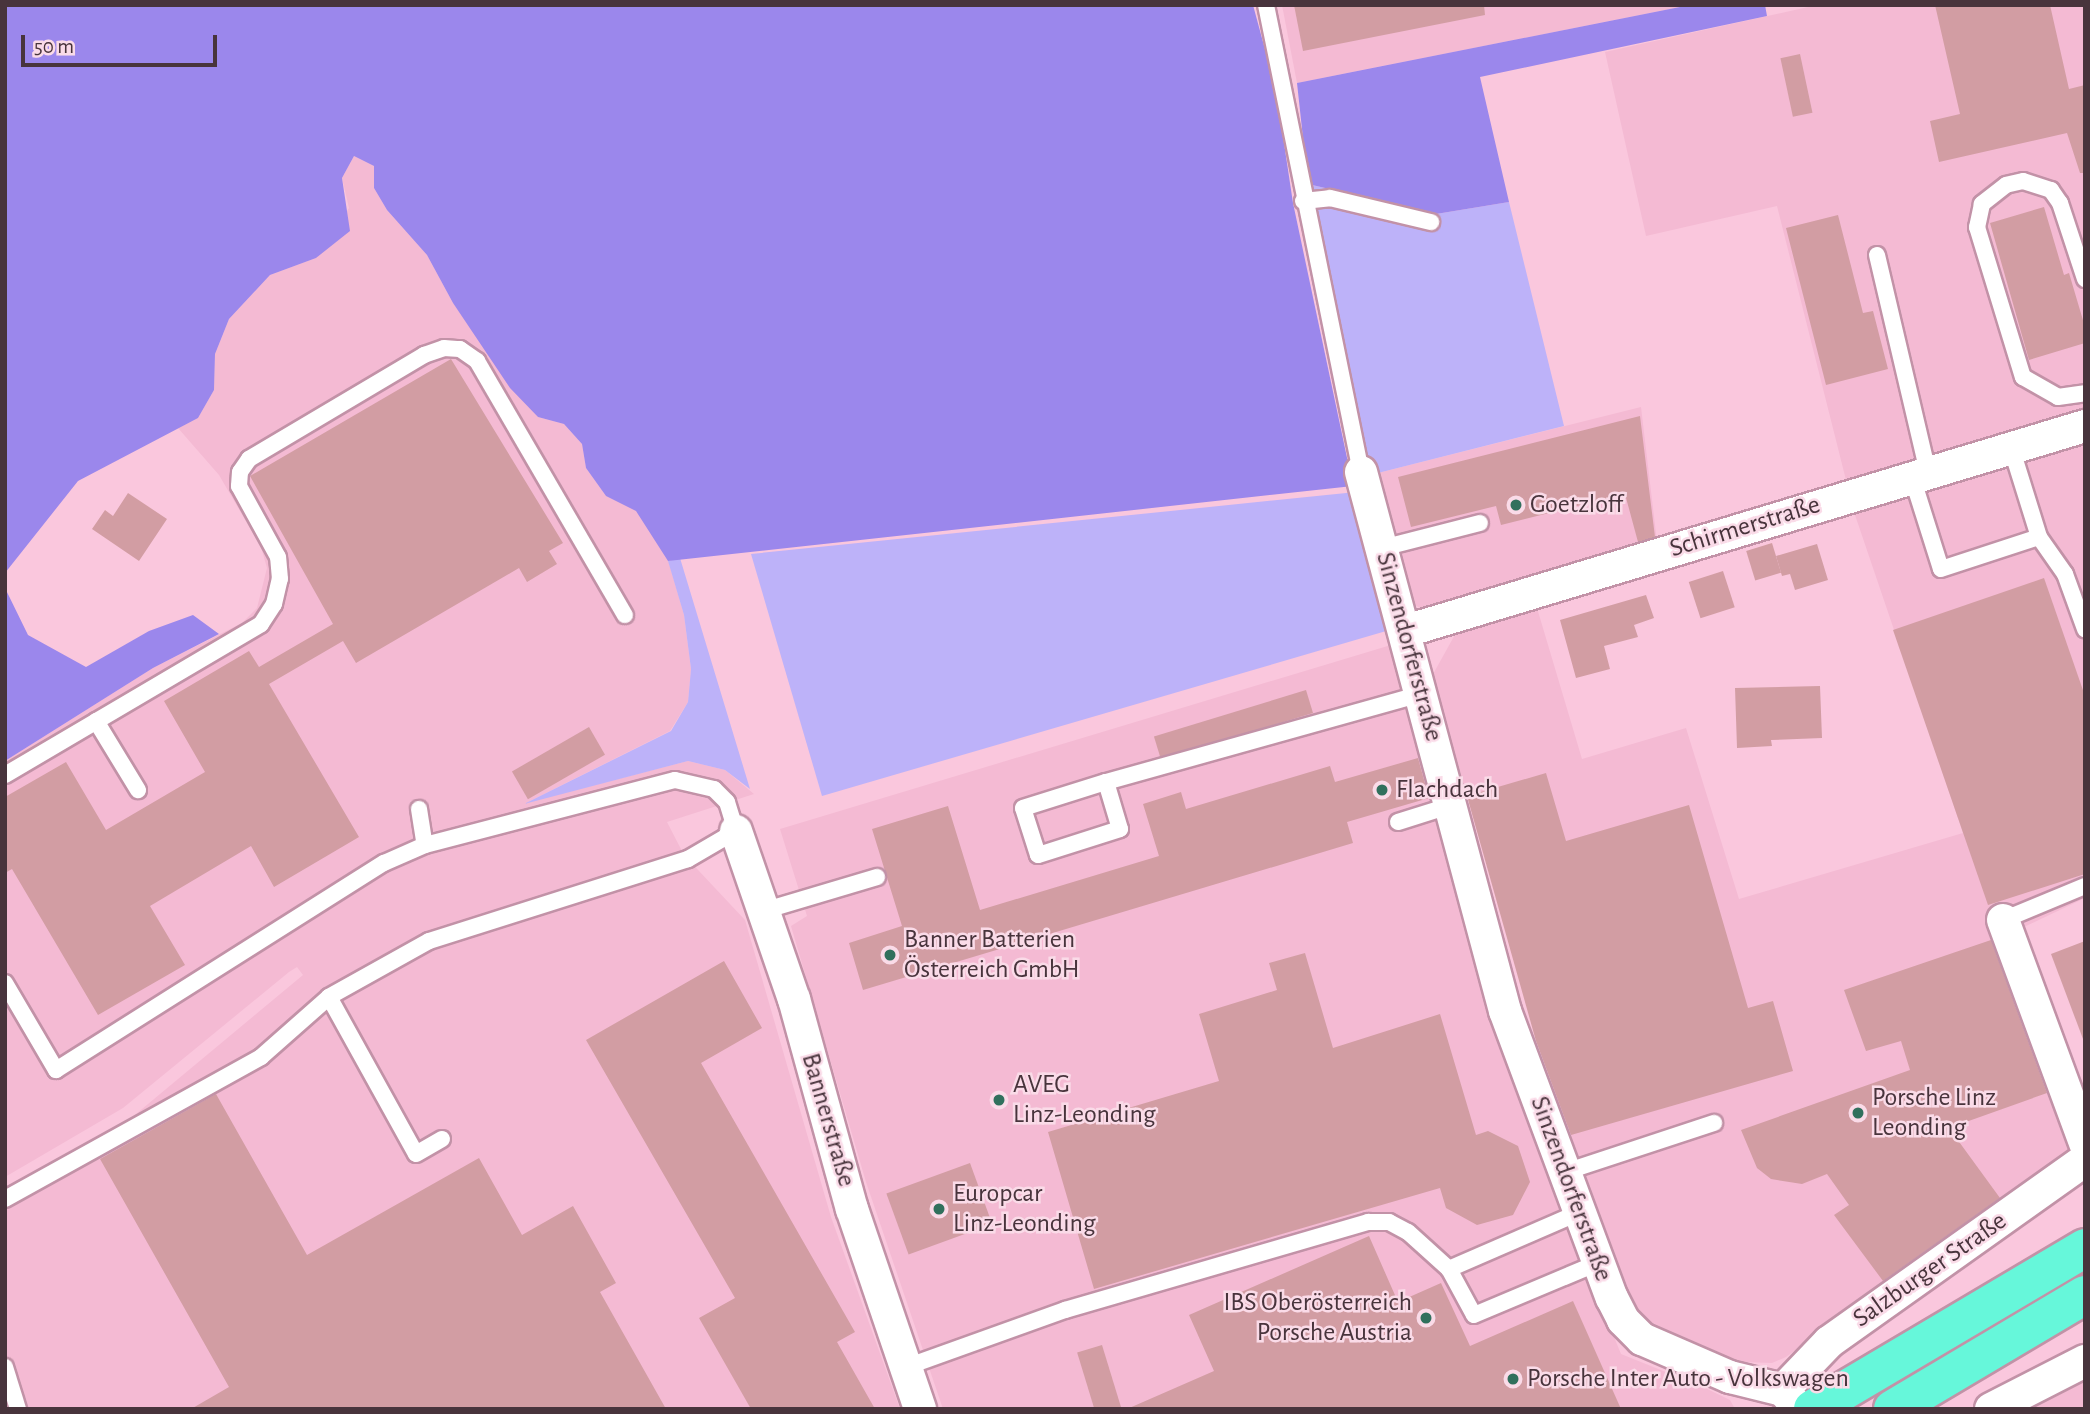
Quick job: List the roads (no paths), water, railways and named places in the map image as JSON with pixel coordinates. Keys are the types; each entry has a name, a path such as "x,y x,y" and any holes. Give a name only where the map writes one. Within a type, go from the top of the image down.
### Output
{"main road":[{"name":"Salzburger Straße","path":"1798,1403 2085,1248"},
{"path":"1894,1409 2085,1295"}],"street":[{"name":"Schirmerstraße","path":"1406,631 2011,447 2082,405"},
{"name":"Sinzendorferstraße","path":"1361,472 1506,1010 1598,1263 1623,1320 1642,1339 1798,1403"},
{"name":"Bannerstraße","path":"736,831 794,999 852,1209 920,1409"},
{"path":"2003,920 2085,1143"},
{"name":"Salzburger Straße","path":"1798,1403 1829,1342 2085,1160"},
{"path":"1991,1409 2085,1361"}],"lane":[{"name":"Sinzendorferstraße","path":"1266,5 1303,201 1361,472"},
{"path":"2082,405 2043,392 2022,377 1977,227 1982,204 2006,184 2022,181 2051,190 2060,203 2085,279"},
{"path":"1303,201 1330,198 1431,222"},
{"path":"1877,255 1941,569 2039,537"},
{"path":"5,775 261,624 274,604 280,579 278,557 239,486 240,472 249,459 424,355 444,348 460,349 477,361 625,615"},
{"path":"2011,447 2039,537 2065,574 2085,629"},
{"path":"1382,548 1480,523"},
{"path":"1106,782 1119,829 1038,855 1023,808 1106,782 1422,694"},
{"path":"96,721 138,790"},
{"path":"5,983 56,1070 384,863 425,845 675,780 714,789 727,803 736,831 688,859 429,941 329,997 261,1057 5,1199"},
{"path":"1398,822 1452,805"},
{"path":"419,808 425,845"},
{"path":"764,911 877,877"},
{"path":"2003,920 2085,886"},
{"path":"329,997 416,1154 442,1139"},
{"path":"1565,1172 1714,1123"},
{"path":"1449,1269 1580,1212"},
{"path":"906,1367 1065,1310 1368,1222 1389,1222 1408,1232 1449,1269 1474,1315 1598,1263"},
{"path":"5,1367 18,1409"}],"place":[{"name":"Goetzloff","path":"1516,505"},
{"name":"Flachdach","path":"1382,790"},
{"name":"Banner Batterien Österreich GmbH","path":"890,955"},
{"name":"AVEG Linz-Leonding","path":"999,1100"},
{"name":"Porsche Linz Leonding","path":"1858,1113"},
{"name":"Europcar Linz-Leonding","path":"939,1209"},
{"name":"IBS Oberösterreich Porsche Austria","path":"1426,1318"},
{"name":"Porsche Inter Auto - Volkswagen","path":"1513,1379"}]}
